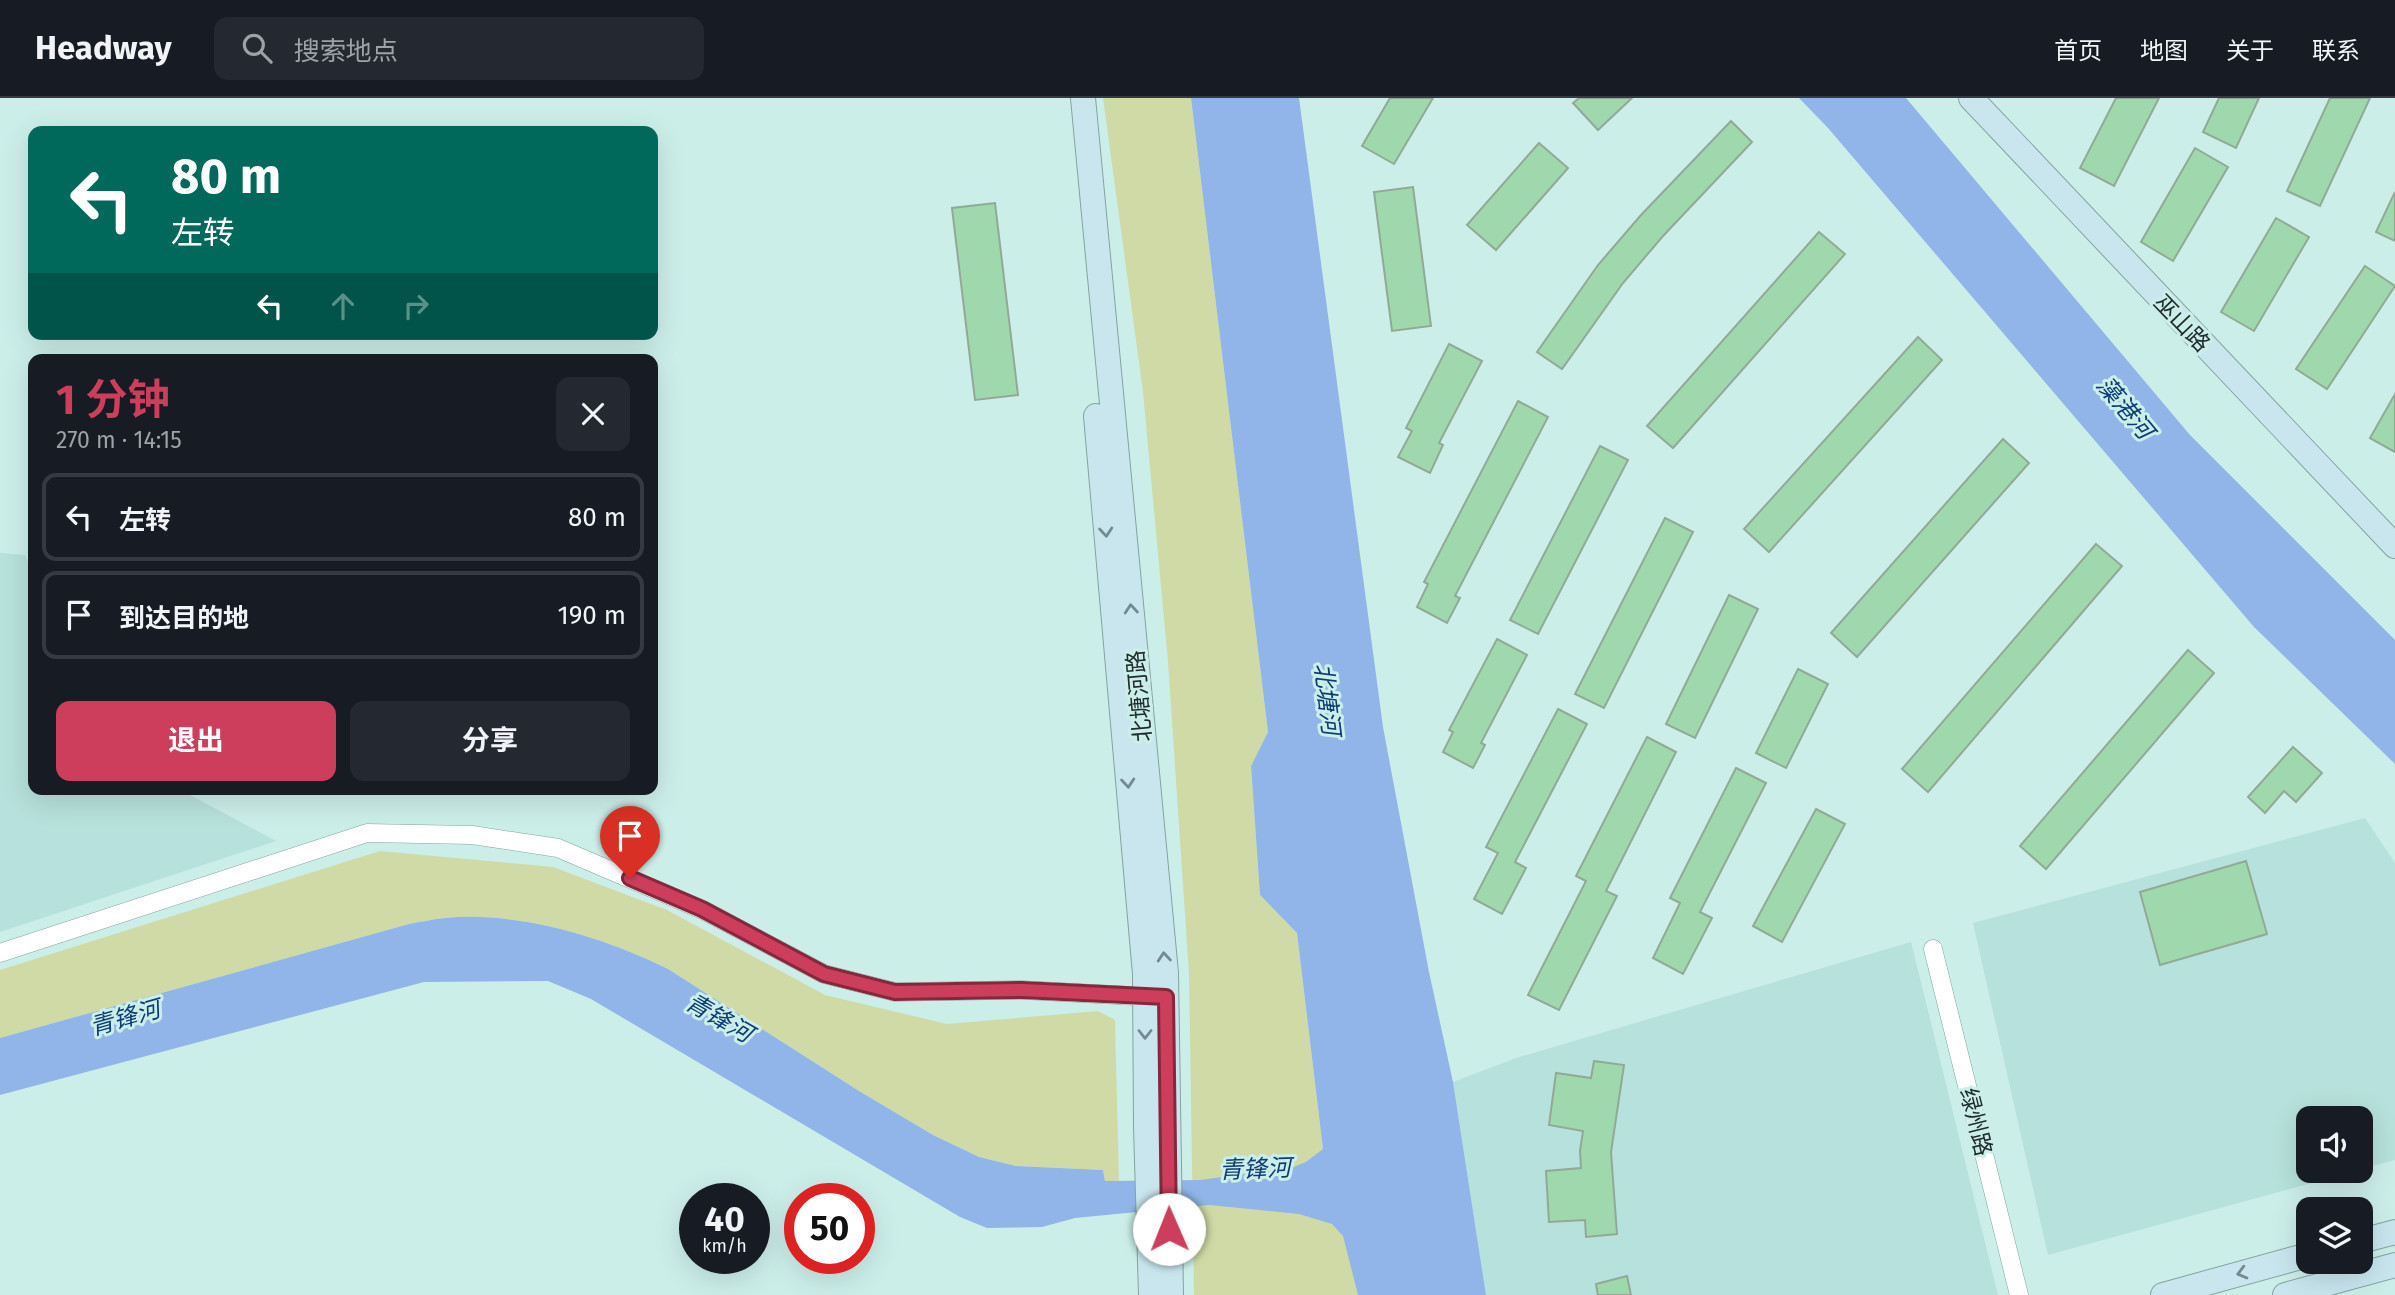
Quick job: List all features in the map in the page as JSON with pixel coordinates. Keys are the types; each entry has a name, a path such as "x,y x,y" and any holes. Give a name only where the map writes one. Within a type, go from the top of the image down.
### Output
{"main road":[{"name":"北塘河路","path":"1068,98 1145,974 1155,997 1159,1228 1151,1295"},
{"name":"北塘河路","path":"1083,98 1166,973 1155,997"},
{"name":"巫山路","path":"1971,98 2395,546"},
{"name":"北塘河路","path":"1159,1228 1171,1295"},
{"path":"2373,1238 2395,1232"},
{"path":"2162,1295 2296,1258"},
{"path":"2285,1295 2395,1265"}],"street":[{"path":"0,954 367,833 472,835 558,848 702,909 824,974 895,992 1022,990 1155,997"},
{"name":"绿州路","path":"1933,949 2019,1295"}],"shaded area":[{"path":"0,553 25,555 28,562 28,795 190,795 276,841 0,932"},
{"path":"2365,818 2395,863 2395,1160 2373,1166 2373,1106 2296,1106 2296,1183 2312,1183 2048,1255 1973,923"},
{"path":"1911,942 1998,1295 1486,1295 1453,1082 1516,1058"}],"green space":[{"path":"1103,98 1191,98 1268,732 1251,766 1260,895 1297,933 1323,1149 1358,1295 1194,1295 1189,974 1168,662 1143,392"},
{"path":"380,851 553,867 667,910 825,995 947,1024 1098,1011 1115,1020 1119,1181 1105,1181 1103,1170 1016,1166 979,1157 933,1135 859,1091 668,969 588,937 502,919 446,918 409,924 0,1038 0,970"}],"water":[{"path":"1191,98 1299,98 1383,727 1429,972 1453,1082 1486,1295 1358,1295 1343,1236 1332,1224 1299,1214 1209,1205 1075,1218 1042,1227 987,1228 960,1217 591,999 548,981 424,982 0,1095 0,1038 409,924 441,918 473,917 560,929 643,957 668,969 859,1091 933,1135 979,1157 1016,1166 1103,1170 1105,1181 1200,1180 1291,1168 1306,1162 1323,1149 1297,933 1260,895 1251,766 1268,732"},
{"name":"藻港河","path":"1799,98 1906,98 2190,435 2395,640 2395,764 2254,627 1828,128"}],"building":[{"path":"1390,98 1433,98 1394,164 1362,146"},
{"path":"1579,98 1632,98 1598,130 1573,103"},
{"path":"2116,98 2159,98 2114,186 2080,168"},
{"path":"2219,98 2259,98 2236,148 2203,132"},
{"path":"2330,98 2370,98 2320,206 2287,191"},
{"path":"1731,121 1752,142 1663,236 1623,283 1562,369 1537,352 1598,265 1641,215"},
{"path":"1539,143 1568,168 1496,250 1467,225"},
{"path":"2195,148 2228,167 2173,261 2141,242"},
{"path":"1413,187 1431,326 1392,331 1374,192"},
{"path":"2395,192 2395,241 2376,232"},
{"path":"995,203 1018,395 975,400 952,208"},
{"path":"2276,218 2309,237 2254,331 2221,312"},
{"path":"1819,232 1845,254 1673,448 1647,426"},
{"path":"2365,266 2395,286 2327,389 2296,369"},
{"path":"1918,337 1942,360 1769,552 1744,529"},
{"path":"1449,344 1482,361 1439,443 1443,445 1430,473 1398,457 1412,431 1406,428"},
{"path":"2395,394 2395,452 2370,438"},
{"path":"1518,401 1548,417 1455,596 1460,598 1447,623 1417,607 1428,584 1424,582"},
{"path":"2003,439 2029,463 1857,657 1831,633"},
{"path":"1600,446 1628,460 1538,634 1510,620"},
{"path":"1665,518 1693,532 1604,708 1575,694"},
{"path":"2096,544 2122,566 1928,792 1902,769"},
{"path":"1729,595 1758,609 1695,738 1666,724"},
{"path":"1497,639 1527,655 1481,743 1485,745 1473,768 1443,752 1453,732 1449,730"},
{"path":"2188,650 2214,673 2046,869 2020,846"},
{"path":"1798,669 1828,684 1786,768 1756,753"},
{"path":"1558,709 1587,724 1515,862 1526,868 1502,914 1474,899 1498,853 1486,847"},
{"path":"1647,737 1676,752 1606,891 1617,896 1559,1010 1528,995 1586,881 1576,876"},
{"path":"2293,747 2322,773 2296,802 2284,791 2265,813 2248,797"},
{"path":"1736,768 1766,783 1700,912 1712,918 1683,974 1653,958 1680,903 1670,898"},
{"path":"1816,809 1845,824 1782,942 1753,926"},
{"path":"2246,861 2267,934 2160,965 2140,892"},
{"path":"1594,1061 1624,1065 1611,1152 1617,1234 1586,1237 1585,1220 1549,1222 1546,1171 1581,1168 1583,1131 1549,1125 1556,1073 1591,1078"},
{"path":"1627,1276 1631,1295 1598,1295 1596,1284"}],"route":[{"path":"630,878 702,909 824,974 895,992 1022,990 1166,997 1169,1229"}],"water label":[{"name":"北塘河","path":"1327,699"},
{"name":"青锋河","path":"125,1018"},
{"name":"青锋河","path":"719,1018"},
{"name":"青锋河","path":"1255,1169"}]}
